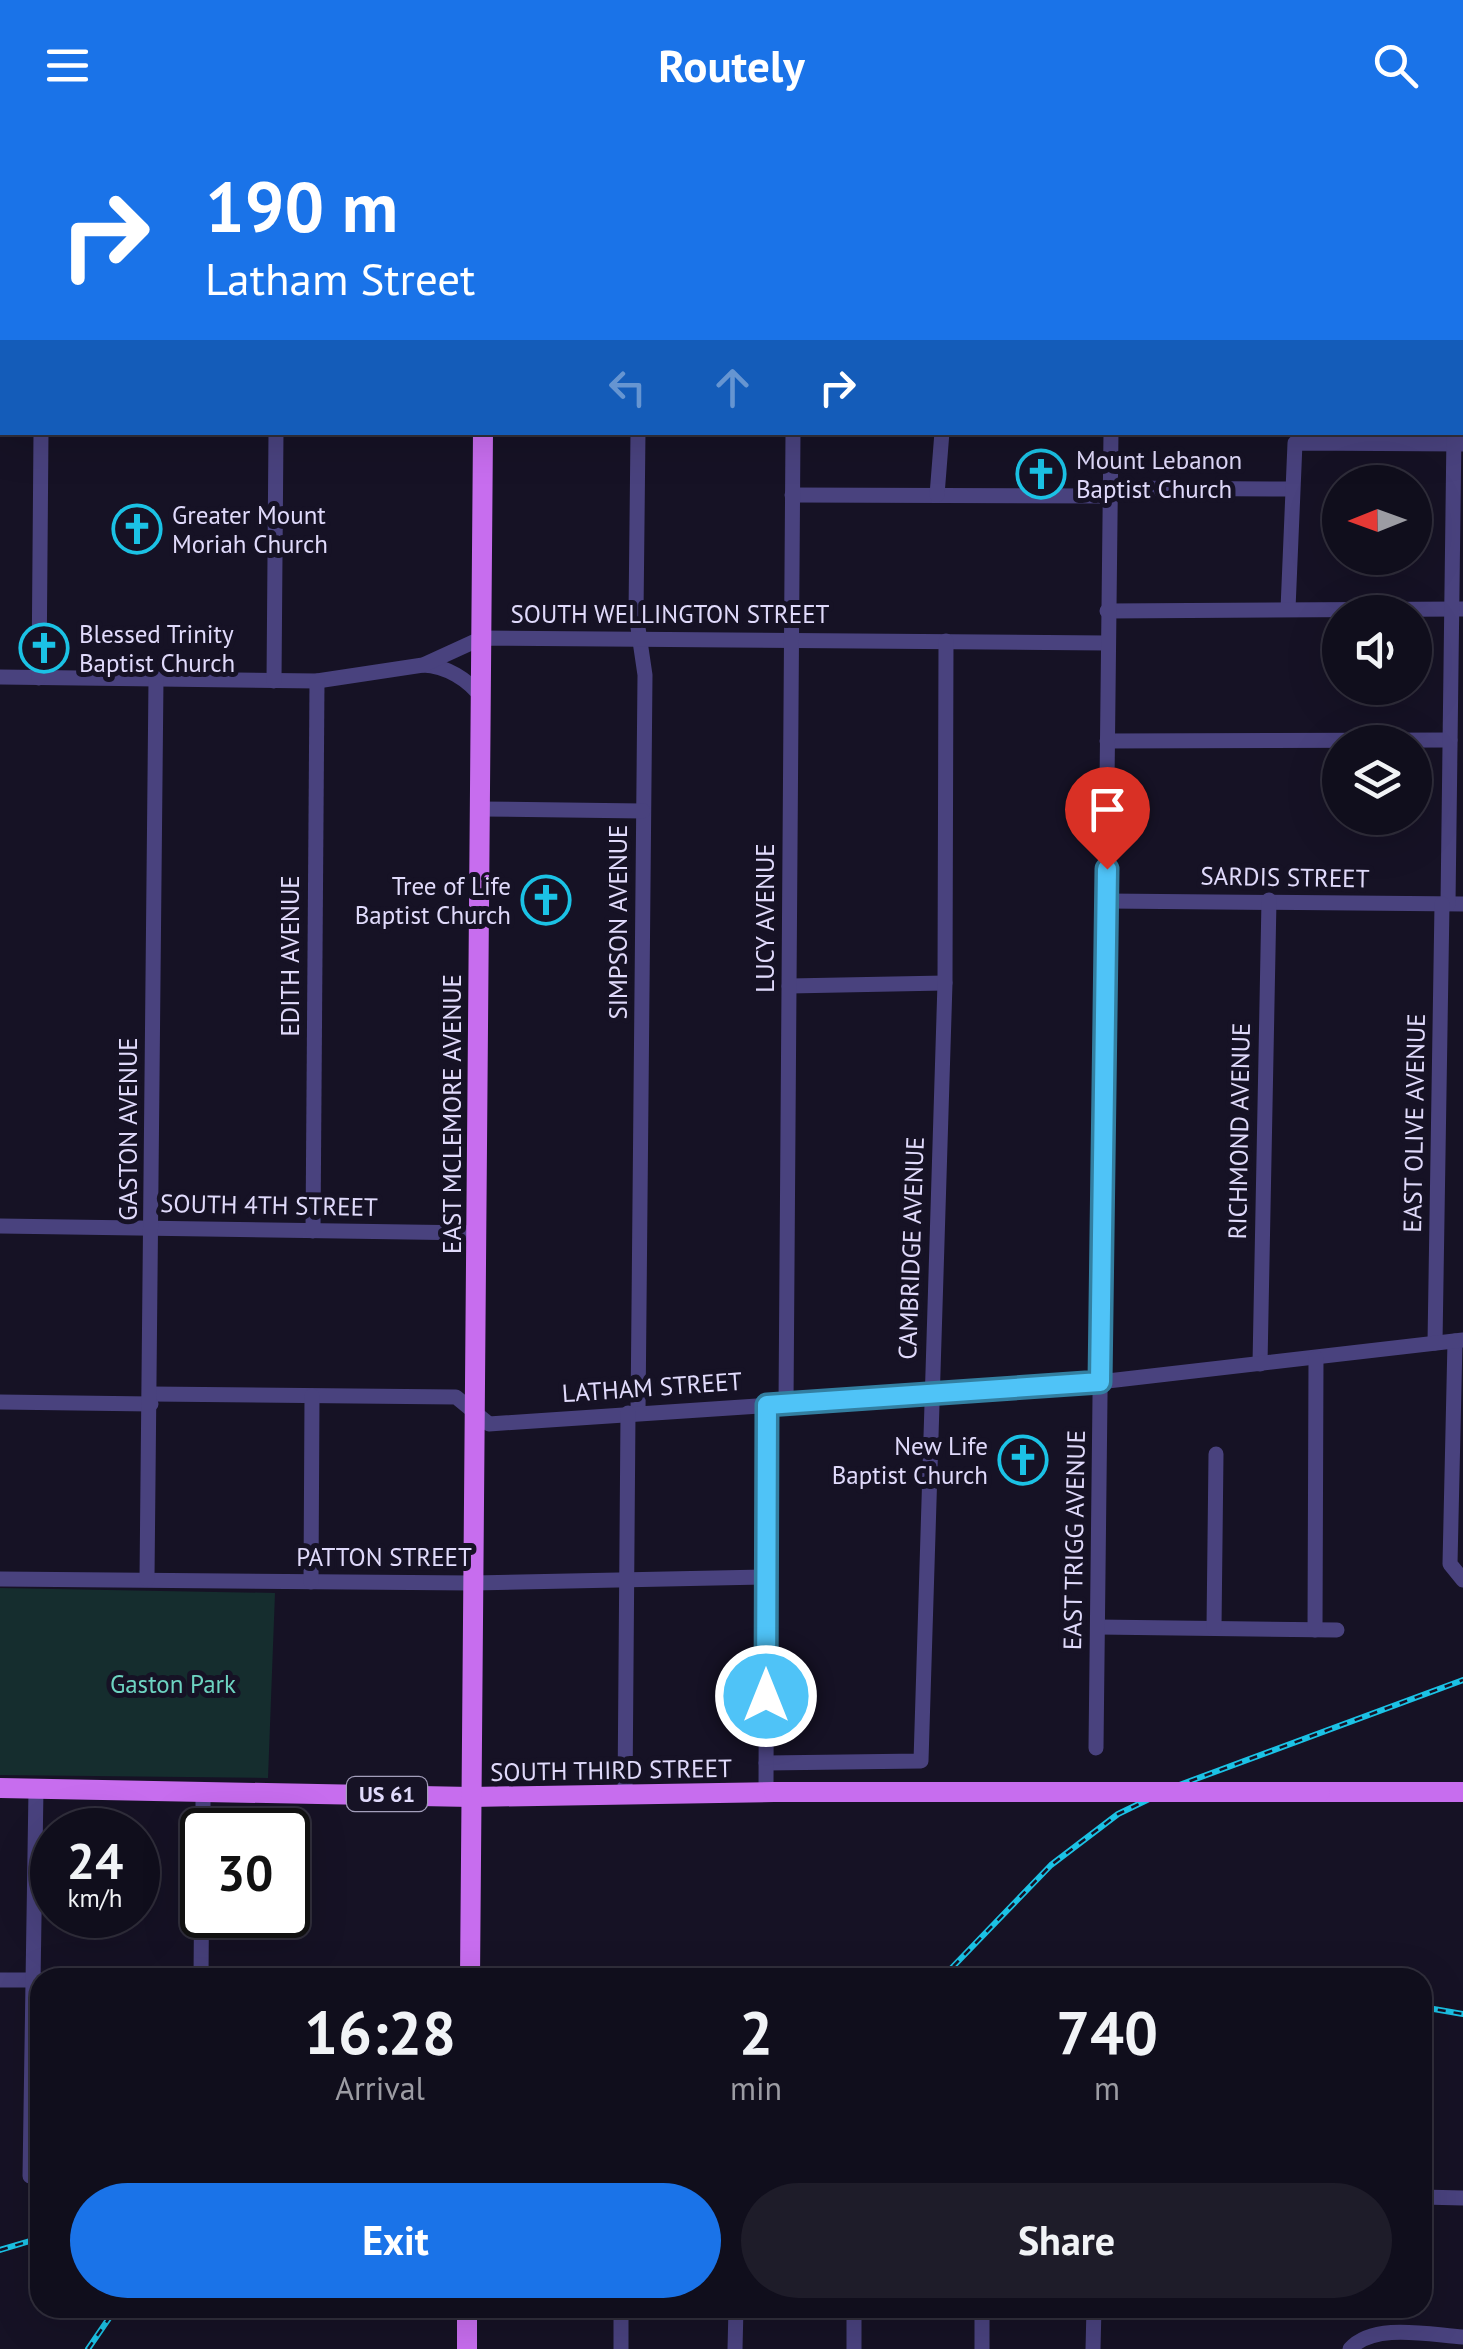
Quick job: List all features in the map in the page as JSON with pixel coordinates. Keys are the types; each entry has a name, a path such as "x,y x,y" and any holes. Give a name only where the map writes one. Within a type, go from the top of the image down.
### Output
{"main road":[{"name":"EAST MCLEMORE AVENUE","path":"471,1796 484,435"},
{"name":"SOUTH THIRD STREET","path":"0,1788 471,1796 1463,1792"},
{"path":"470,1968 471,1796"},
{"path":"466,2349 467,2318"}],"street":[{"path":"39,678 41,435"},
{"path":"274,680 276,435"},
{"name":"SIMPSON AVENUE","path":"625,1795 646,675 640,639 638,435"},
{"name":"LUCY AVENUE","path":"786,1404 793,435"},
{"path":"937,495 942,435"},
{"name":"EAST TRIGG AVENUE","path":"1096,1748 1110,435"},
{"path":"1288,609 1294,443 1457,440"},
{"name":"EAST OLIVE AVENUE","path":"1435,1343 1456,804 1450,740 1457,609 1457,440"},
{"path":"792,495 1292,490"},
{"path":"1107,611 1457,609"},
{"name":"SOUTH WELLINGTON STREET","path":"0,677 316,681 423,665 482,638 1107,642"},
{"name":"CAMBRIDGE AVENUE","path":"766,1763 921,1761 944,983 946,641"},
{"path":"423,665 456,675 472,684 482,698"},
{"name":"GASTON AVENUE","path":"147,1579 156,679"},
{"name":"EDITH AVENUE","path":"313,1231 316,681"},
{"path":"1108,740 1450,740"},
{"path":"480,809 643,811"},
{"name":"RICHMOND AVENUE","path":"1260,1364 1268,900"},
{"name":"SARDIS STREET","path":"1107,901 1451,904"},
{"path":"789,986 944,983"},
{"name":"SOUTH 4TH STREET","path":"0,1226 476,1233"},
{"path":"1459,1340 1450,1564 1463,1580"},
{"name":"LATHAM STREET","path":"0,1402 456,1397 490,1424 1100,1382 1459,1340"},
{"path":"1316,1358 1316,1630"},
{"path":"312,1396 312,1582"},
{"path":"767,1405 766,1763 770,1792"},
{"path":"1214,1628 1216,1454"},
{"name":"PATTON STREET","path":"0,1579 473,1582 767,1577"},
{"path":"1098,1628 1337,1630"},
{"path":"36,1789 37,1968"},
{"path":"203,1792 203,1808"},
{"path":"201,1938 201,1968"},
{"path":"0,1980 30,1980"},
{"path":"1432,2198 1463,2198"},
{"path":"622,2318 622,2349"},
{"path":"735,2349 736,2318"},
{"path":"854,2318 854,2349"},
{"path":"982,2318 982,2349"},
{"path":"1093,2349 1094,2318"},
{"path":"1350,2349 1359,2338 1384,2333 1463,2337"}],"green space":[{"name":"Gaston Park","path":"0,1588 275,1593 268,1778 0,1775"}],"railway":[{"path":"952,1968 1051,1865 1118,1814 1174,1787 1463,1680"},
{"path":"1432,2009 1463,2014"},
{"path":"0,2250 30,2241"},
{"path":"88,2349 109,2318"}],"place":[{"name":"Mount Lebanon Baptist Church","path":"1041,474"},
{"name":"Greater Mount Moriah Church","path":"137,529"},
{"name":"Blessed Trinity Baptist Church","path":"44,648"},
{"name":"Tree of Life Baptist Church","path":"546,900"},
{"name":"New Life Baptist Church","path":"1023,1460"}],"route":[{"path":"766,1696 767,1405 1100,1382 1107,869"}]}
